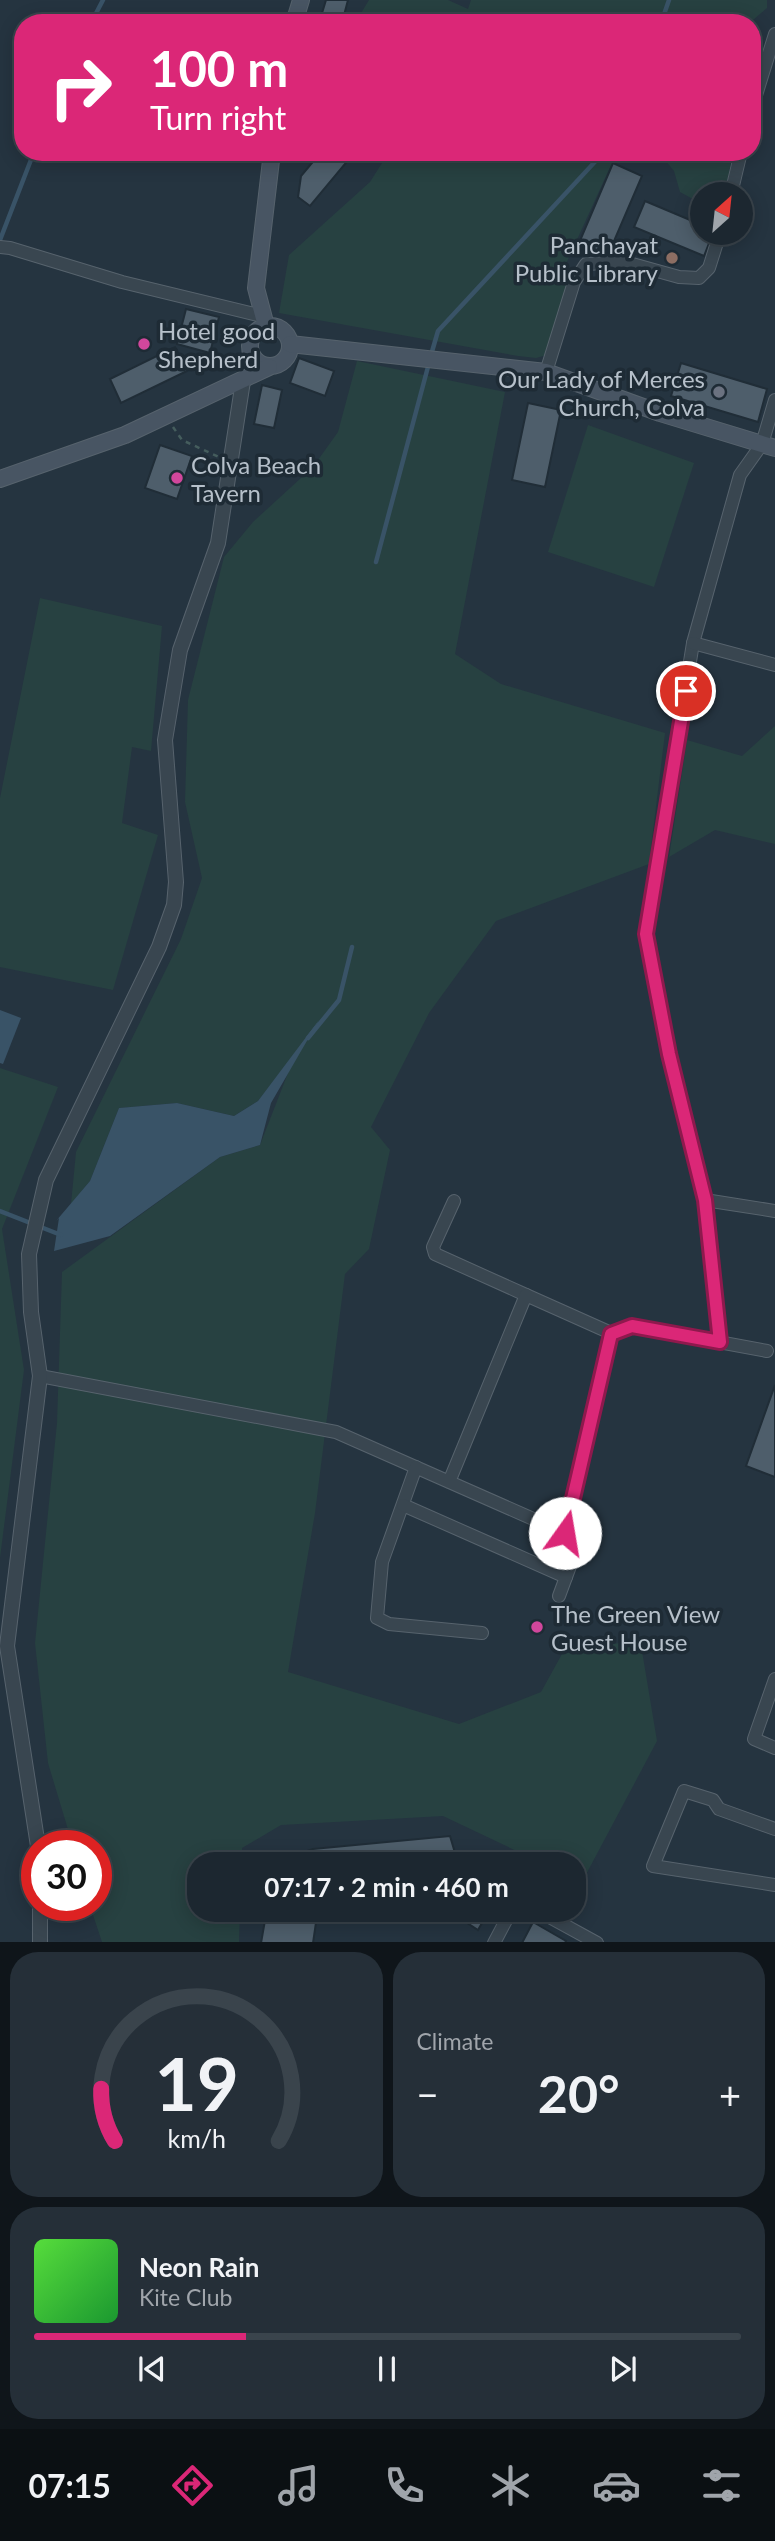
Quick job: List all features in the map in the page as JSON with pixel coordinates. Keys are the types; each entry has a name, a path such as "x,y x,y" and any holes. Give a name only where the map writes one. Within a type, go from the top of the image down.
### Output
{"main road":[{"path":"264,321 256,288 271,161"},
{"path":"264,321 279,328 290,344 546,372 660,413 769,446"},
{"path":"243,381 251,354 252,336 264,321"},
{"path":"0,479 125,435 282,363 290,344"},
{"path":"251,354 257,363 269,367"}],"street":[{"path":"761,79 775,34"},
{"path":"734,182 739,161"},
{"path":"546,372 574,282 586,264 625,262 680,277 699,278 709,268 716,245"},
{"path":"0,247 264,321"},
{"path":"35,1830 3,1645 40,1376 31,1312 29,1254 37,1210 64,1137 159,947 174,905 176,882 165,740 180,650 218,543 243,381"},
{"path":"775,400 769,446 740,475 693,643 646,934 669,1054 705,1200 775,1211"},
{"path":"693,643 775,666"},
{"path":"454,1201 433,1247 435,1254 611,1334 632,1326 767,1351"},
{"path":"449,1482 526,1295"},
{"path":"565,1533 611,1334"},
{"path":"40,1376 336,1432 565,1533 576,1550 559,1596"},
{"path":"416,1467 382,1562 377,1618 389,1624 482,1633"},
{"path":"403,1505 566,1577"},
{"path":"775,1679 754,1739 775,1748"},
{"path":"775,1829 719,1809 713,1800 684,1791 653,1866 775,1885"},
{"path":"40,1921 40,1942"},
{"path":"494,1942 505,1922"},
{"path":"559,1922 597,1942"}],"lane":[{"path":"705,1200 720,1342"}],"path":[{"path":"165,417 182,440 231,462"}],"green space":[{"path":"369,0 448,0 468,9 471,0 767,0 767,8 760,14 360,14"},
{"path":"383,161 613,161 565,266 564,271 570,275 547,355 536,358 518,356 279,313 289,255 370,182"},
{"path":"666,161 731,161 727,182 690,182 690,197 680,192 674,171"},
{"path":"357,361 505,392 455,654 501,684 665,733 649,864 496,921 429,1013 371,1127 390,1150 369,1249 345,1274 315,1513 288,1672 459,1724 541,1692 562,1654 640,1639 657,1741 586,1874 586,1852 519,1852 443,1816 281,1825 242,1848 242,1852 187,1852 187,1922 240,1922 239,1942 102,1942 95,1921 112,1921 112,1830 68,1830 48,1763 35,1643 57,1423 62,1272 220,1157 260,1145 295,1055 258,1101 234,1116 177,1103 119,1108 90,1181 71,1204 76,1152 181,939 202,878 185,802 188,700 224,557 253,522 313,467 338,432"},
{"path":"588,425 694,463 654,587 548,552"},
{"path":"40,598 162,626 151,751 132,747 122,823 158,835 113,990 0,967 0,798"},
{"path":"775,726 775,844 715,830 669,857 687,740 742,756"},
{"path":"0,1068 58,1087 2,1229 24,1370 0,1558"}],"water":[{"path":"0,1010 21,1018 3,1064 0,1063"},
{"path":"319,1020 271,1103 260,1145 220,1157 110,1236 54,1251 59,1218 56,1221 90,1181 119,1108 177,1103 234,1116 258,1101"}],"building":[{"path":"326,0 348,0 344,14 322,14"},
{"path":"314,161 348,161 310,206 298,197 301,176"},
{"path":"613,163 642,176 605,262 576,250"},
{"path":"645,201 690,220 690,245 708,245 704,256 634,227"},
{"path":"186,309 219,317 210,353 177,344"},
{"path":"175,347 187,371 121,403 110,379"},
{"path":"299,358 334,371 325,396 290,383"},
{"name":"Our Lady of Merces Church, Colva","path":"681,363 767,389 758,422 671,396"},
{"path":"262,385 282,390 274,428 254,424"},
{"path":"528,403 561,410 545,487 512,480"},
{"path":"160,445 192,456 177,499 145,488"},
{"path":"775,1385 775,1477 746,1466"},
{"path":"450,1836 455,1852 304,1852"},
{"path":"265,1922 316,1922 313,1942 261,1942"},
{"path":"466,1922 483,1922 478,1930"},
{"path":"533,1922 566,1942 523,1942"}],"waterway":[{"path":"96,14 103,0"},
{"path":"664,14 669,0"},
{"path":"0,240 31,161"},
{"path":"431,355 438,331 596,161"},
{"path":"376,562 429,363"},
{"path":"308,1038 339,1000 352,947"},
{"path":"0,1211 61,1235"}],"place":[{"name":"Panchayat Public Library","path":"672,258"},
{"name":"Hotel good Shepherd","path":"144,344"},
{"name":"Our Lady of Merces Church, Colva","path":"719,392"},
{"name":"Colva Beach Tavern","path":"177,478"},
{"name":"The Green View Guest House","path":"537,1627"}],"route":[{"path":"565,1533 611,1334 632,1326 720,1342 705,1200 669,1054 646,934 686,691"}]}
